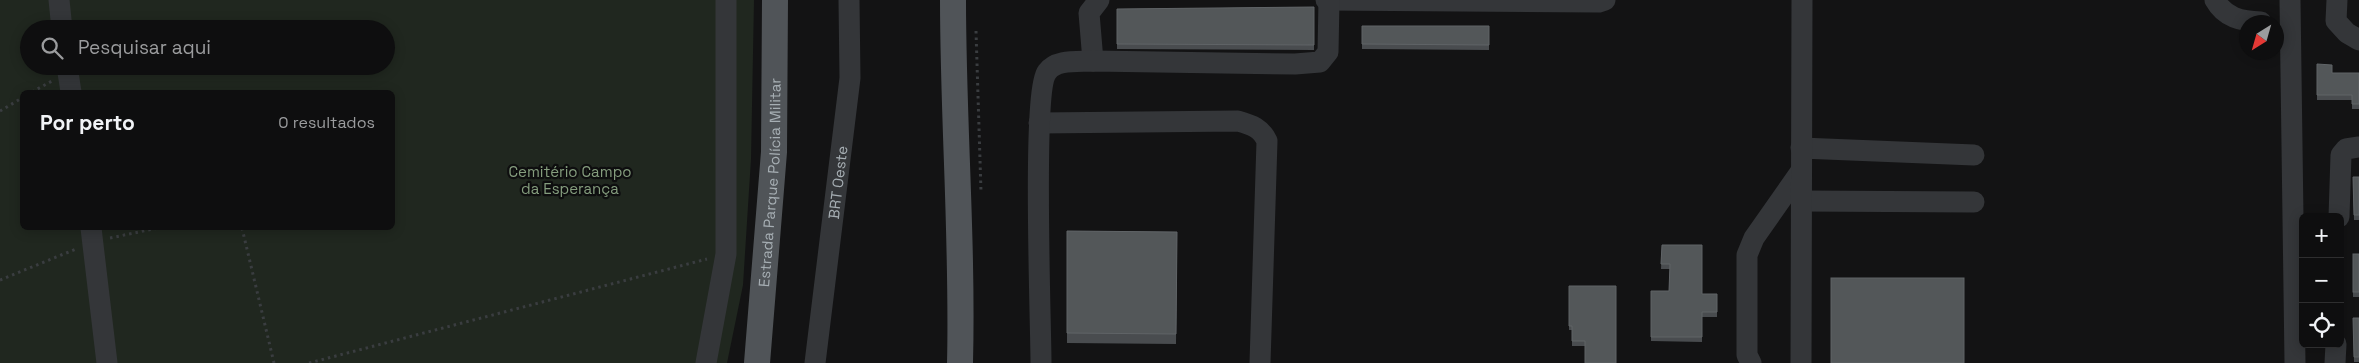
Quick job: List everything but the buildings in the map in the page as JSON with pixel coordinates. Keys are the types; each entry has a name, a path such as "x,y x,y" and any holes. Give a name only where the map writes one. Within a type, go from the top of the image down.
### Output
{"main road":[{"name":"Estrada Parque Polícia Militar","path":"757,363 774,152 774,0"},
{"path":"953,0 953,73 961,308 960,363"}],"street":[{"path":"59,0 61,20"},
{"path":"706,363 726,254 726,0"},
{"name":"BRT Oeste","path":"816,363 850,78 849,0"},
{"path":"1093,61 1089,13 1099,0"},
{"path":"1042,363 1039,123 1044,78 1048,70 1064,62 1093,61 1295,64 1320,62 1328,52 1328,0 1559,3 1599,2 1606,0"},
{"path":"1801,363 1802,0"},
{"path":"2215,0 2224,12 2239,19"},
{"path":"2290,0 2284,23 2294,363"},
{"path":"2337,0 2336,21 2347,33 2359,40"},
{"path":"68,75 71,90"},
{"path":"1039,123 1238,121 1253,125 1262,132 1267,141 1260,363"},
{"path":"2340,213 2341,155 2346,149 2359,147"},
{"path":"1801,148 1974,154"},
{"path":"1752,363 1747,355 1748,255 1754,238 1801,171"},
{"path":"1801,202 1974,202"},
{"path":"92,234 107,363"},
{"path":"2335,363 2336,348"}],"path":[{"path":"976,30 982,170 981,196"},
{"path":"0,111 20,99"},
{"path":"0,280 92,234 136,230"},
{"path":"242,230 274,363"},
{"path":"309,363 726,254"}],"green space":[{"name":"Cemitério Campo da Esperança","path":"0,0 754,0 751,159 743,285 727,363 0,363"}]}
